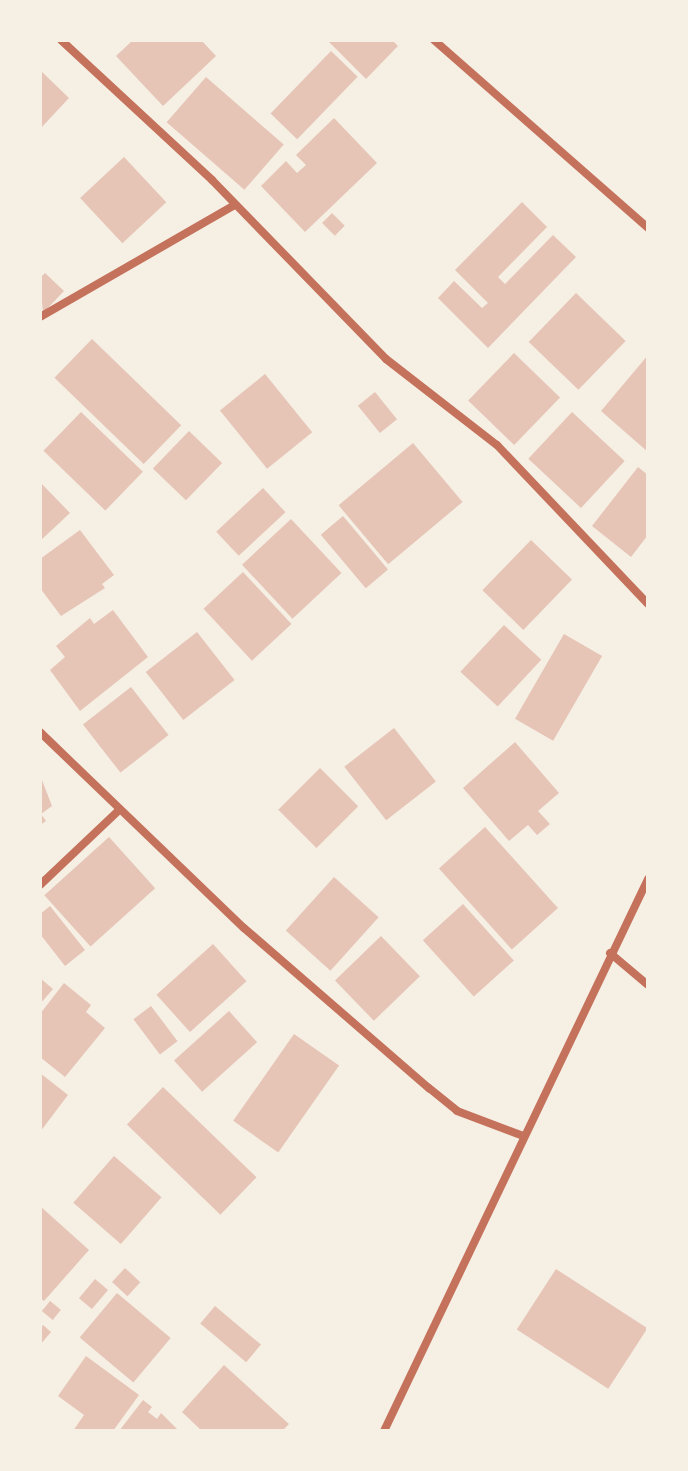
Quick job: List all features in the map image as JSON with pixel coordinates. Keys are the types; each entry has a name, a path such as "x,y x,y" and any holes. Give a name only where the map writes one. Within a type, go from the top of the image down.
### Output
{"street":[{"path":"61,40 235,205 386,359 497,445 648,604"},
{"path":"434,40 648,228"},
{"path":"40,317 235,205"},
{"path":"40,732 244,928 429,1088 457,1111 523,1136"},
{"path":"40,885 120,809"},
{"path":"384,1431 648,879"},
{"path":"610,953 648,985"}],"building":[{"path":"133,40 201,40 216,56 163,106 116,56"},
{"path":"327,40 392,40 398,46 366,79"},
{"path":"331,51 358,77 297,139 271,114"},
{"path":"40,70 69,98 40,129"},
{"path":"206,77 284,145 244,190 167,122"},
{"path":"334,118 377,163 305,232 261,186 286,161 297,173 306,165 296,155"},
{"path":"124,157 166,202 122,243 80,198"},
{"path":"522,202 547,227 498,277 505,284 553,235 576,257 488,348 438,298 454,281 482,308 488,303 455,270"},
{"path":"332,213 345,226 335,236 322,223"},
{"path":"45,273 64,291 43,313 40,278"},
{"path":"576,293 626,341 578,390 529,342"},
{"path":"92,339 181,425 144,464 54,378"},
{"path":"514,353 560,397 514,445 468,400"},
{"path":"648,355 648,452 601,411"},
{"path":"265,374 312,432 267,469 220,411"},
{"path":"375,392 397,419 380,433 358,406"},
{"path":"81,412 143,472 105,511 43,451"},
{"path":"572,412 625,461 581,508 528,459"},
{"path":"189,431 222,463 186,500 153,468"},
{"path":"413,443 462,502 388,564 339,505"},
{"path":"638,467 648,475 648,535 631,557 592,526"},
{"path":"40,482 70,513 40,541"},
{"path":"263,488 286,512 239,556 216,532"},
{"path":"343,516 388,570 366,588 321,535"},
{"path":"291,519 341,573 292,619 242,565"},
{"path":"80,530 114,575 102,584 105,588 61,616 40,588 40,559"},
{"path":"531,540 572,580 523,630 482,590"},
{"path":"243,572 291,624 252,661 204,609"},
{"path":"113,610 148,657 80,711 50,670 65,657 56,646 90,618 94,624"},
{"path":"504,625 541,660 498,707 460,672"},
{"path":"197,632 235,680 183,720 146,672"},
{"path":"564,634 602,656 553,741 515,719"},
{"path":"131,687 169,735 120,773 83,725"},
{"path":"394,728 436,782 386,820 344,767"},
{"path":"515,742 559,793 538,811 550,824 537,835 528,825 509,841 463,788"},
{"path":"320,768 358,806 316,848 278,810"},
{"path":"40,775 52,806 41,814 46,821 40,825"},
{"path":"485,827 558,908 512,949 439,868"},
{"path":"109,837 155,888 91,946 44,895"},
{"path":"334,877 379,917 330,971 286,931"},
{"path":"463,904 514,960 474,997 423,940"},
{"path":"50,906 85,950 65,966 40,934 40,914"},
{"path":"381,936 420,976 374,1021 335,980"},
{"path":"213,944 246,981 190,1032 157,995"},
{"path":"40,978 53,989 40,1004"},
{"path":"64,983 91,1005 86,1012 105,1028 65,1077 40,1057 40,1014"},
{"path":"151,1006 177,1041 160,1054 133,1019"},
{"path":"229,1011 257,1042 202,1092 174,1061"},
{"path":"294,1034 339,1066 278,1152 233,1121"},
{"path":"40,1073 68,1095 40,1132"},
{"path":"163,1087 257,1177 220,1215 127,1124"},
{"path":"114,1156 162,1197 121,1244 73,1203"},
{"path":"40,1206 89,1250 44,1301 40,1298"},
{"path":"125,1268 140,1282 127,1296 112,1282"},
{"path":"556,1269 647,1328 608,1389 517,1329"},
{"path":"95,1279 108,1290 92,1309 79,1298"},
{"path":"117,1293 171,1338 133,1382 80,1337"},
{"path":"50,1301 61,1310 53,1320 42,1311"},
{"path":"215,1306 261,1345 246,1362 200,1324"},
{"path":"43,1325 51,1332 40,1345 40,1329"},
{"path":"86,1356 139,1395 113,1431 73,1431 84,1415 58,1396"},
{"path":"224,1365 289,1424 282,1431 202,1431 182,1412"},
{"path":"143,1400 152,1407 148,1412 157,1419 161,1413 179,1431 119,1431"}]}
